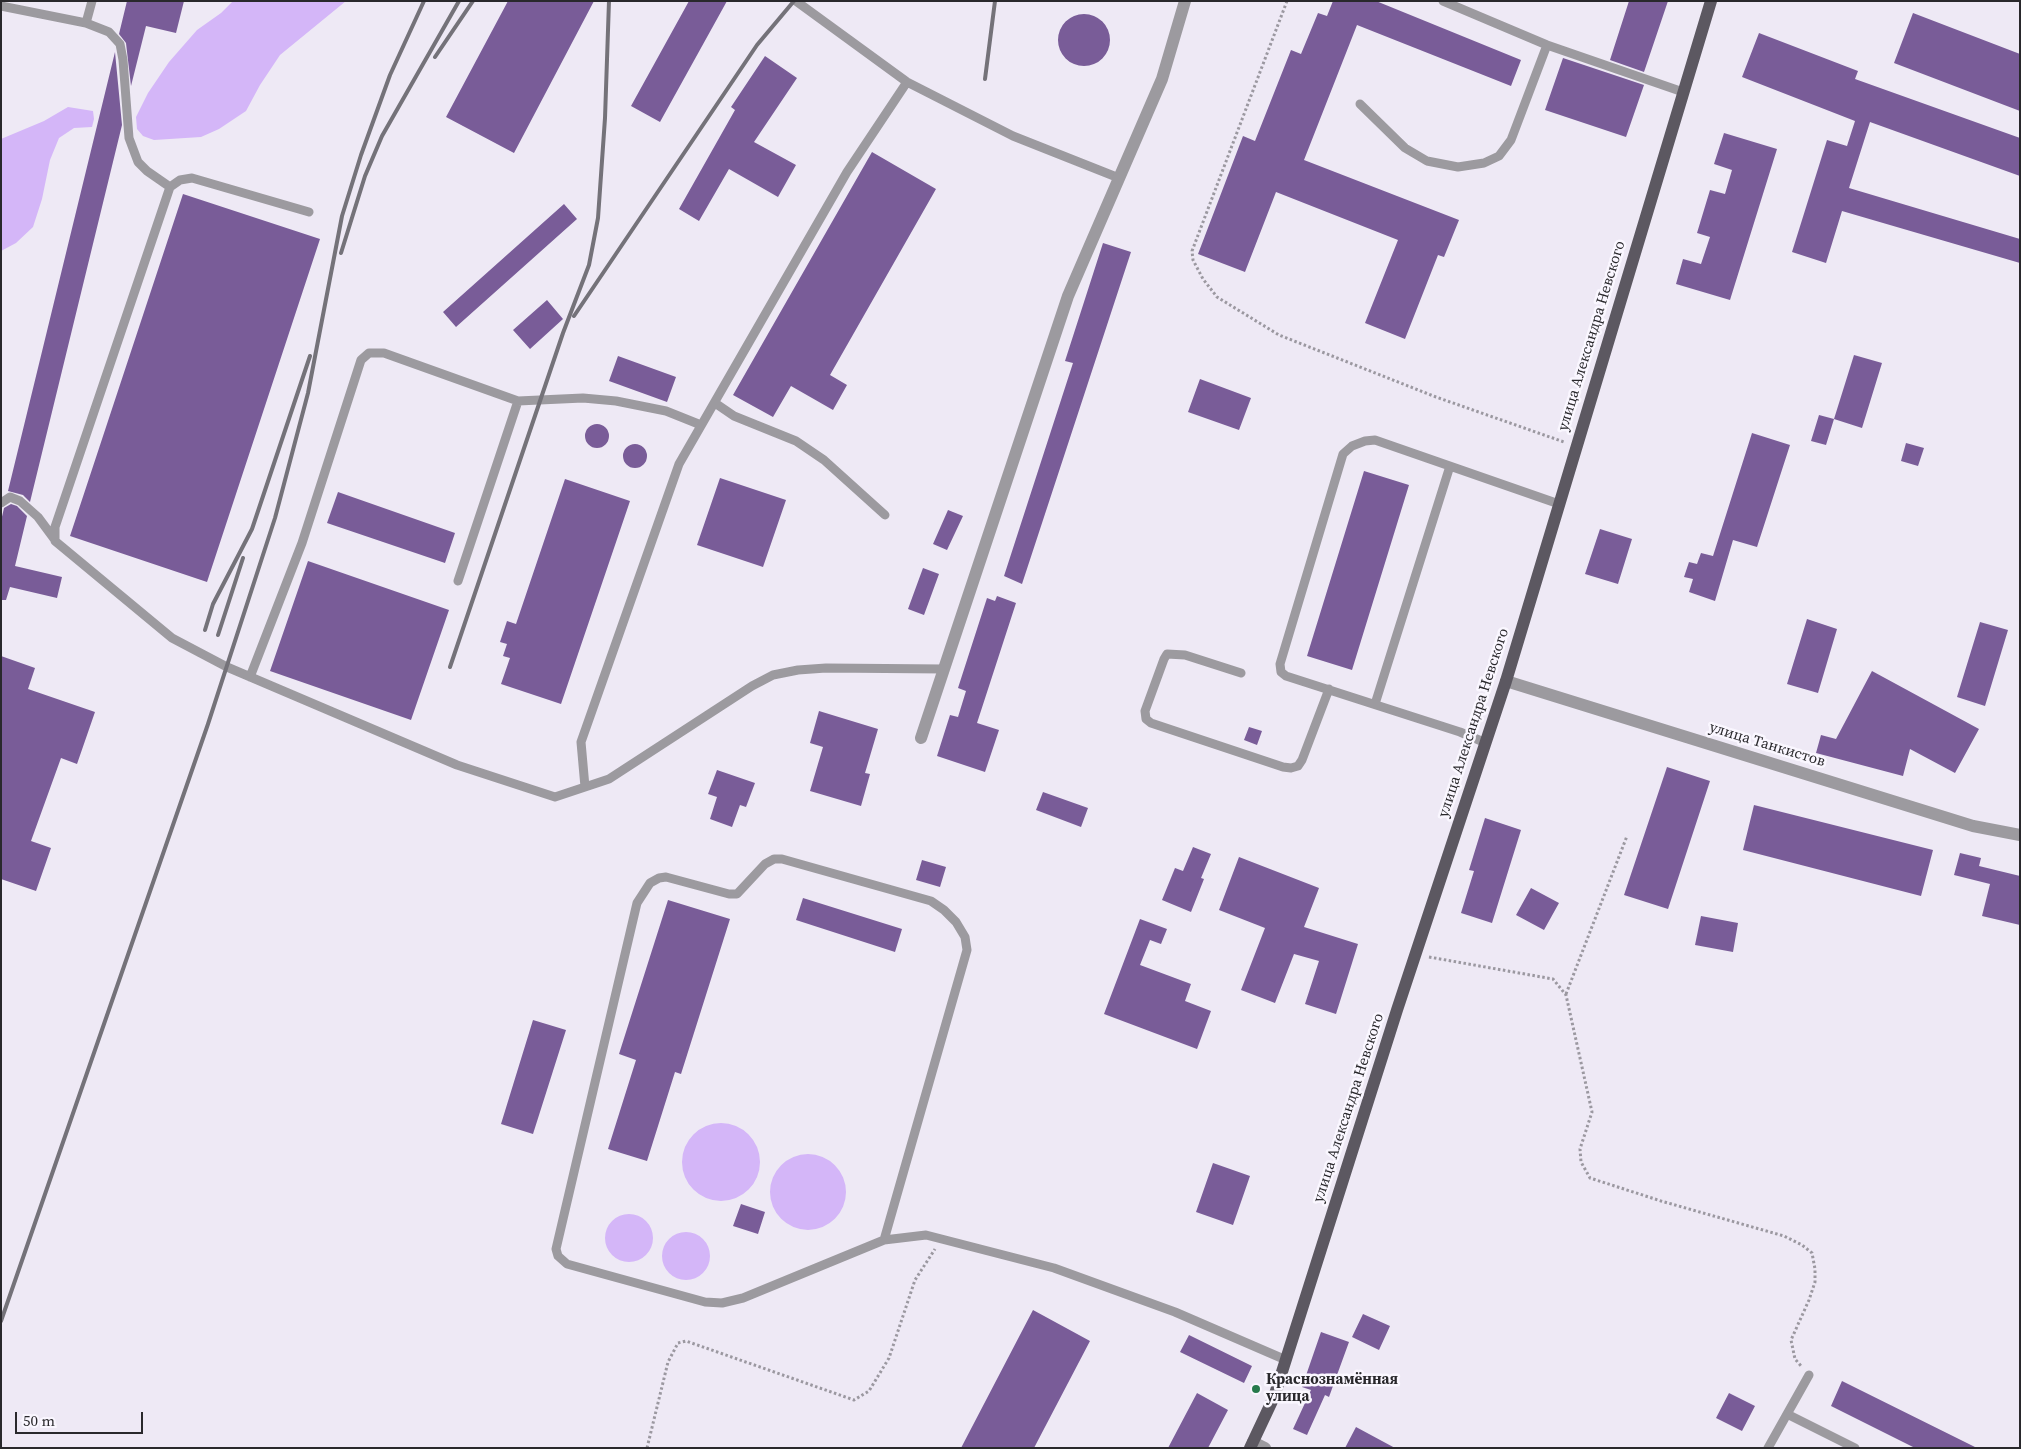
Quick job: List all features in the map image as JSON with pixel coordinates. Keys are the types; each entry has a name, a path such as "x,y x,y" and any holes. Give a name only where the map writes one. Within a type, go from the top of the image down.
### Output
{"main road":[{"name":"улица Александра Невского","path":"1256,1446 1274,1397 1415,955 1506,681 1711,1"}],"street":[{"path":"921,738 1068,296 1162,79 1185,1"},
{"name":"улица Танкистов","path":"1506,681 1973,826 2020,835"}],"lane":[{"path":"86,23 92,1"},
{"path":"796,1 907,82 1013,136 1119,178"},
{"path":"1443,1 1547,45 1683,92"},
{"path":"1,6 86,23 109,32 120,44 129,138 138,162 146,171 170,187"},
{"path":"1360,104 1405,148 1427,161 1458,167 1484,163 1499,156 1511,140 1547,45"},
{"path":"585,787 581,742 679,464 848,172 907,82"},
{"path":"55,541 55,527 170,187 180,180 192,178 309,212"},
{"path":"250,677 302,543 361,360 368,353 384,352 518,401 583,398 616,401 666,411 702,425"},
{"path":"458,581 518,401"},
{"path":"715,402 734,416 796,441 824,460 885,515"},
{"path":"1486,743 1460,732 1286,676 1281,672 1280,664 1343,454 1352,446 1374,440 1559,504"},
{"path":"1375,704 1450,466"},
{"path":"1,503 10,497 20,501 38,517 55,541 172,638 227,667 457,765 555,797 609,779 752,686 773,675 798,670 826,668 944,669"},
{"path":"1241,673 1185,655 1167,654 1145,711 1146,719 1151,723 1291,768 1298,766 1302,760 1329,689"},
{"path":"884,1240 967,950 965,938 956,922 944,910 930,901 782,859 774,859 765,864 737,894 729,894 666,877 658,878 650,883 638,903 556,1249 558,1256 567,1264 575,1268 705,1302 722,1303 743,1298 884,1240 926,1236 1054,1268 1175,1312 1286,1360"},
{"path":"1768,1448 1809,1375"},
{"path":"1787,1414 1855,1448"}],"path":[{"path":"1287,1 1192,251 1203,279 1216,297 1279,335 1436,396 1576,447"},
{"path":"1566,995 1627,836"},
{"path":"1415,955 1553,979 1566,995 1592,1112 1580,1149 1581,1162 1590,1178 1661,1201 1784,1236 1802,1245 1812,1253 1815,1282 1791,1340 1795,1359 1809,1375"},
{"path":"647,1448 668,1362 678,1343 686,1341 854,1400 869,1391 890,1358 915,1280 941,1240"}],"shaded area":[{"path":"233,1 346,1 280,55 260,85 246,111 219,129 201,137 154,140 143,136 137,129 136,117 148,93 169,62 197,30 221,13"},
{"path":"68,107 93,111 92,127 74,128 59,138 50,160 42,199 33,227 16,243 1,251 1,139 44,121"},
{"path":"721,1123 736,1126 749,1134 757,1147 760,1162 757,1177 749,1190 736,1198 721,1201 706,1198 693,1190 685,1177 682,1162 685,1147 693,1134 706,1126"},
{"path":"801,1154 815,1154 829,1160 840,1171 846,1185 843,1207 835,1219 815,1230 801,1230 787,1224 776,1213 770,1199 770,1185 776,1171 787,1160"},
{"path":"629,1214 638,1216 646,1221 651,1229 653,1238 651,1247 646,1255 638,1260 629,1262 620,1260 612,1255 607,1247 605,1238 607,1229 612,1221 620,1216"},
{"path":"686,1232 695,1234 703,1239 708,1247 710,1256 708,1265 703,1273 695,1278 686,1280 677,1278 669,1273 664,1265 662,1256 664,1247 669,1239 677,1234"}],"building":[{"path":"127,1 184,1 176,33 146,26 131,86 126,43 119,34"},
{"path":"508,1 594,1 514,153 446,117"},
{"path":"689,1 727,1 660,122 631,106"},
{"path":"1333,1 1376,1 1521,60 1511,86 1357,25 1304,160 1459,220 1444,257 1438,255 1405,339 1365,323 1398,240 1276,192 1245,272 1198,254 1243,136 1255,141 1291,50 1301,54 1318,13 1327,16"},
{"path":"1629,1 1668,1 1644,72 1610,60"},
{"path":"1913,13 2020,54 2020,111 1894,63"},
{"path":"1079,14 1089,14 1103,21 1110,35 1110,45 1103,59 1089,66 1079,66 1069,62 1062,55 1058,45 1058,35 1062,25 1069,18"},
{"path":"1759,33 1858,71 1855,79 2020,138 2020,176 1870,122 1849,188 2020,239 2020,263 1842,211 1826,263 1792,252 1827,140 1847,146 1855,121 1742,77"},
{"path":"115,52 122,125 30,502 23,495 8,491"},
{"path":"765,56 797,78 754,142 796,165 778,197 729,169 699,221 679,209 735,110 731,107"},
{"path":"1563,58 1644,85 1626,137 1545,110"},
{"path":"1724,133 1777,149 1730,300 1676,284 1683,259 1701,264 1710,237 1697,233 1710,190 1725,194 1732,170 1714,164"},
{"path":"872,152 936,189 830,375 847,385 833,410 791,386 773,417 733,395"},
{"path":"183,194 320,239 207,582 70,536"},
{"path":"564,204 577,219 456,327 443,312"},
{"path":"1103,243 1131,252 1022,584 1004,576 1073,363 1065,361"},
{"path":"547,300 563,319 530,349 513,330"},
{"path":"1854,355 1882,363 1862,428 1834,419"},
{"path":"618,356 676,377 667,402 609,381"},
{"path":"1200,379 1251,398 1239,430 1188,412"},
{"path":"1819,415 1834,419 1826,445 1811,441"},
{"path":"597,424 605,428 609,436 605,444 597,448 589,444 585,436 589,428"},
{"path":"1752,433 1790,445 1757,547 1733,540 1715,601 1689,592 1693,579 1684,577 1689,562 1697,564 1701,553 1713,556"},
{"path":"1906,443 1924,448 1918,466 1901,461"},
{"path":"635,444 643,448 647,456 643,464 635,468 627,464 623,456 627,448"},
{"path":"1364,471 1409,485 1352,670 1307,656"},
{"path":"720,478 786,500 763,567 697,545"},
{"path":"565,479 630,501 561,704 501,684 510,658 503,656 507,644 500,642 507,621 516,624"},
{"path":"338,492 455,533 445,563 327,523"},
{"path":"11,504 17,506 27,516 15,566 62,577 57,598 10,587 6,600 1,600 1,521 4,508"},
{"path":"948,510 963,516 947,550 933,544"},
{"path":"1600,529 1632,539 1618,584 1585,574"},
{"path":"308,561 449,610 411,720 270,671"},
{"path":"923,568 939,574 924,615 908,609"},
{"path":"997,596 1016,603 977,723 999,730 985,772 937,756 950,715 958,717 966,691 958,688 987,598 995,601"},
{"path":"1807,619 1837,629 1818,693 1787,684"},
{"path":"1980,622 2008,630 1985,706 1957,697"},
{"path":"1,656 35,668 28,689 95,712 77,764 61,758 31,841 51,848 36,891 1,879"},
{"path":"1872,671 1979,729 1955,773 1910,749 1903,776 1816,753 1821,735 1836,739"},
{"path":"819,711 878,729 865,773 870,774 861,806 810,791 823,747 810,743"},
{"path":"1249,727 1262,731 1257,745 1244,740"},
{"path":"1667,767 1710,781 1668,909 1624,895"},
{"path":"717,770 755,783 746,807 740,805 732,827 710,819 717,797 708,794"},
{"path":"1043,792 1088,808 1081,827 1036,810"},
{"path":"1754,805 1933,850 1921,896 1743,850"},
{"path":"1485,818 1521,830 1492,923 1461,913 1474,871 1469,870"},
{"path":"1193,847 1211,854 1201,878 1204,879 1191,912 1162,900 1175,868 1183,871"},
{"path":"1960,853 1981,858 1979,866 2020,876 2020,925 1982,916 1990,884 1954,875"},
{"path":"1239,857 1319,888 1304,927 1358,944 1336,1014 1305,1004 1319,961 1294,954 1275,1003 1241,990 1265,928 1219,910"},
{"path":"922,860 946,867 940,887 916,880"},
{"path":"1531,888 1559,903 1544,930 1516,915"},
{"path":"803,898 902,929 895,952 796,920"},
{"path":"668,900 730,919 681,1074 675,1072 647,1161 608,1149 636,1060 619,1054"},
{"path":"1701,916 1738,923 1733,952 1695,945"},
{"path":"1140,919 1167,929 1161,944 1150,940 1140,965 1191,984 1185,1001 1211,1011 1197,1049 1104,1014"},
{"path":"533,1020 566,1030 533,1134 501,1124"},
{"path":"1213,1163 1250,1176 1233,1225 1196,1212"},
{"path":"741,1204 765,1212 758,1234 733,1226"},
{"path":"1033,1310 1090,1341 1034,1448 961,1448"},
{"path":"1363,1314 1390,1326 1379,1350 1352,1337"},
{"path":"1321,1332 1349,1342 1329,1397 1325,1395 1307,1435 1293,1429 1311,1390 1302,1387"},
{"path":"1189,1335 1252,1366 1244,1383 1180,1352"},
{"path":"1842,1381 1977,1448 1915,1448 1831,1406"},
{"path":"1197,1393 1228,1410 1208,1448 1168,1448"},
{"path":"1729,1393 1755,1406 1742,1431 1716,1418"},
{"path":"1356,1427 1395,1448 1345,1448"}],"railway":[{"path":"1,1321 208,724 275,518 308,393 342,216 361,155 390,75 424,1"},
{"path":"341,253 365,176 382,136 459,1"},
{"path":"435,57 473,1"},
{"path":"450,667 563,333 589,265 598,218 605,118 609,1"},
{"path":"574,316 757,45 794,1"},
{"path":"985,79 995,1"},
{"path":"205,630 213,604 252,529 310,356"},
{"path":"218,635 243,558"}],"place":[{"name":"Краснознамённая улица","path":"1256,1389"}]}
